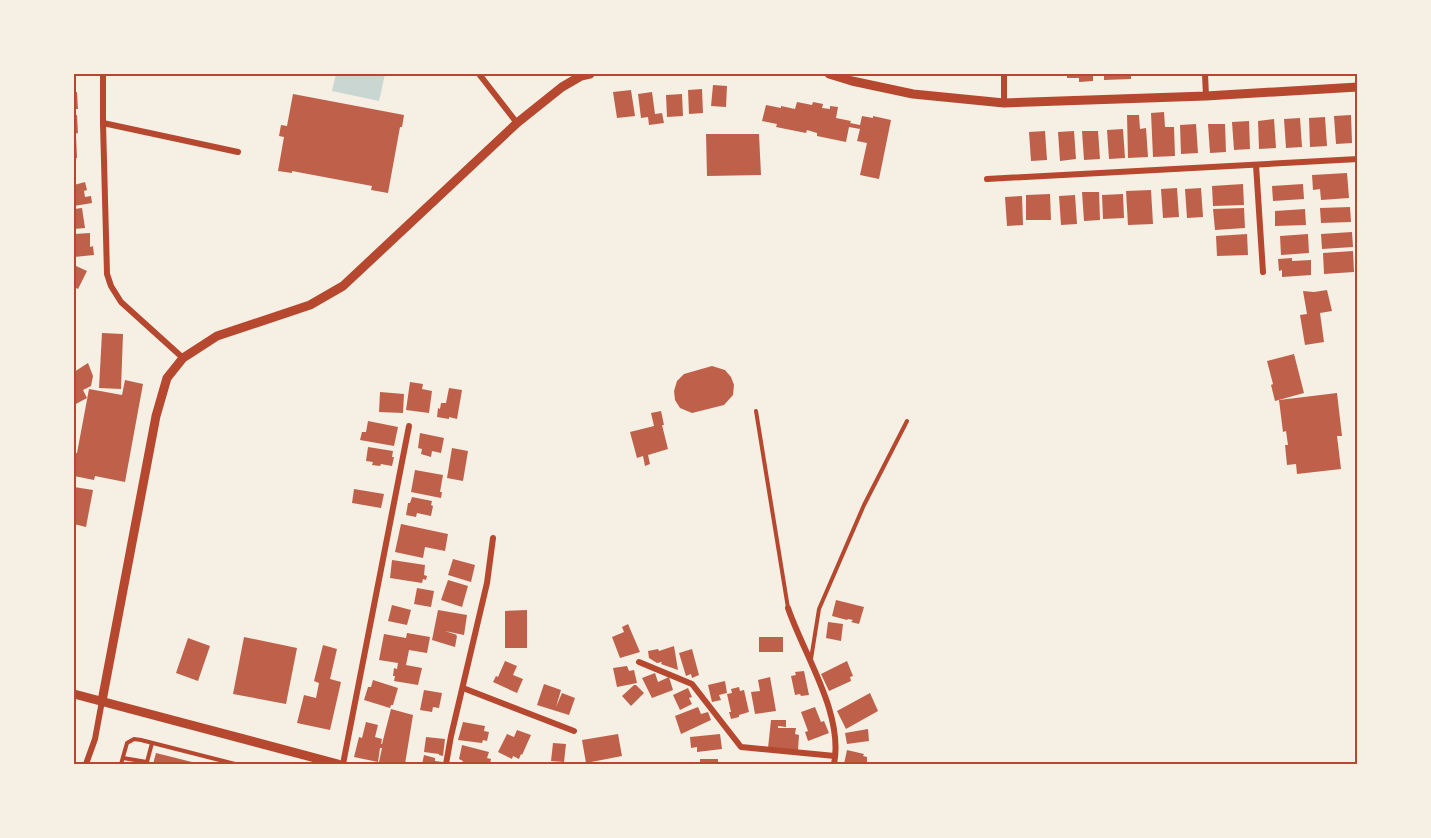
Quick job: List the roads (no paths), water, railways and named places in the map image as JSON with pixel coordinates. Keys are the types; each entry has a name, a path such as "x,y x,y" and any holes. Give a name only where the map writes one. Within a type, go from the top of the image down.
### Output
{"street":[{"path":"103,74 108,274 111,286 121,302 183,358"},
{"path":"479,74 517,123"},
{"path":"86,765 95,739 156,416 167,378 183,358 217,336 309,305 343,286 517,123 561,87 581,76 590,74"},
{"path":"829,74 913,94 1004,103 1206,96 1358,87"},
{"path":"1004,74 1004,103"},
{"path":"1205,74 1206,96"},
{"path":"103,123 238,152"},
{"path":"987,179 1358,159"},
{"path":"1256,165 1263,272"},
{"path":"343,765 409,426"},
{"path":"446,765 487,583 493,538"},
{"path":"788,608 811,659 834,722 834,765"},
{"path":"639,662 692,684 741,747 835,756"},
{"path":"463,688 574,731"},
{"path":"74,694 338,765"}],"lane":[{"path":"756,411 788,608"},
{"path":"811,659 819,609 864,505 907,421"},
{"path":"121,765 127,743 135,739 235,765"},
{"path":"123,758 147,762 152,743"}]}
